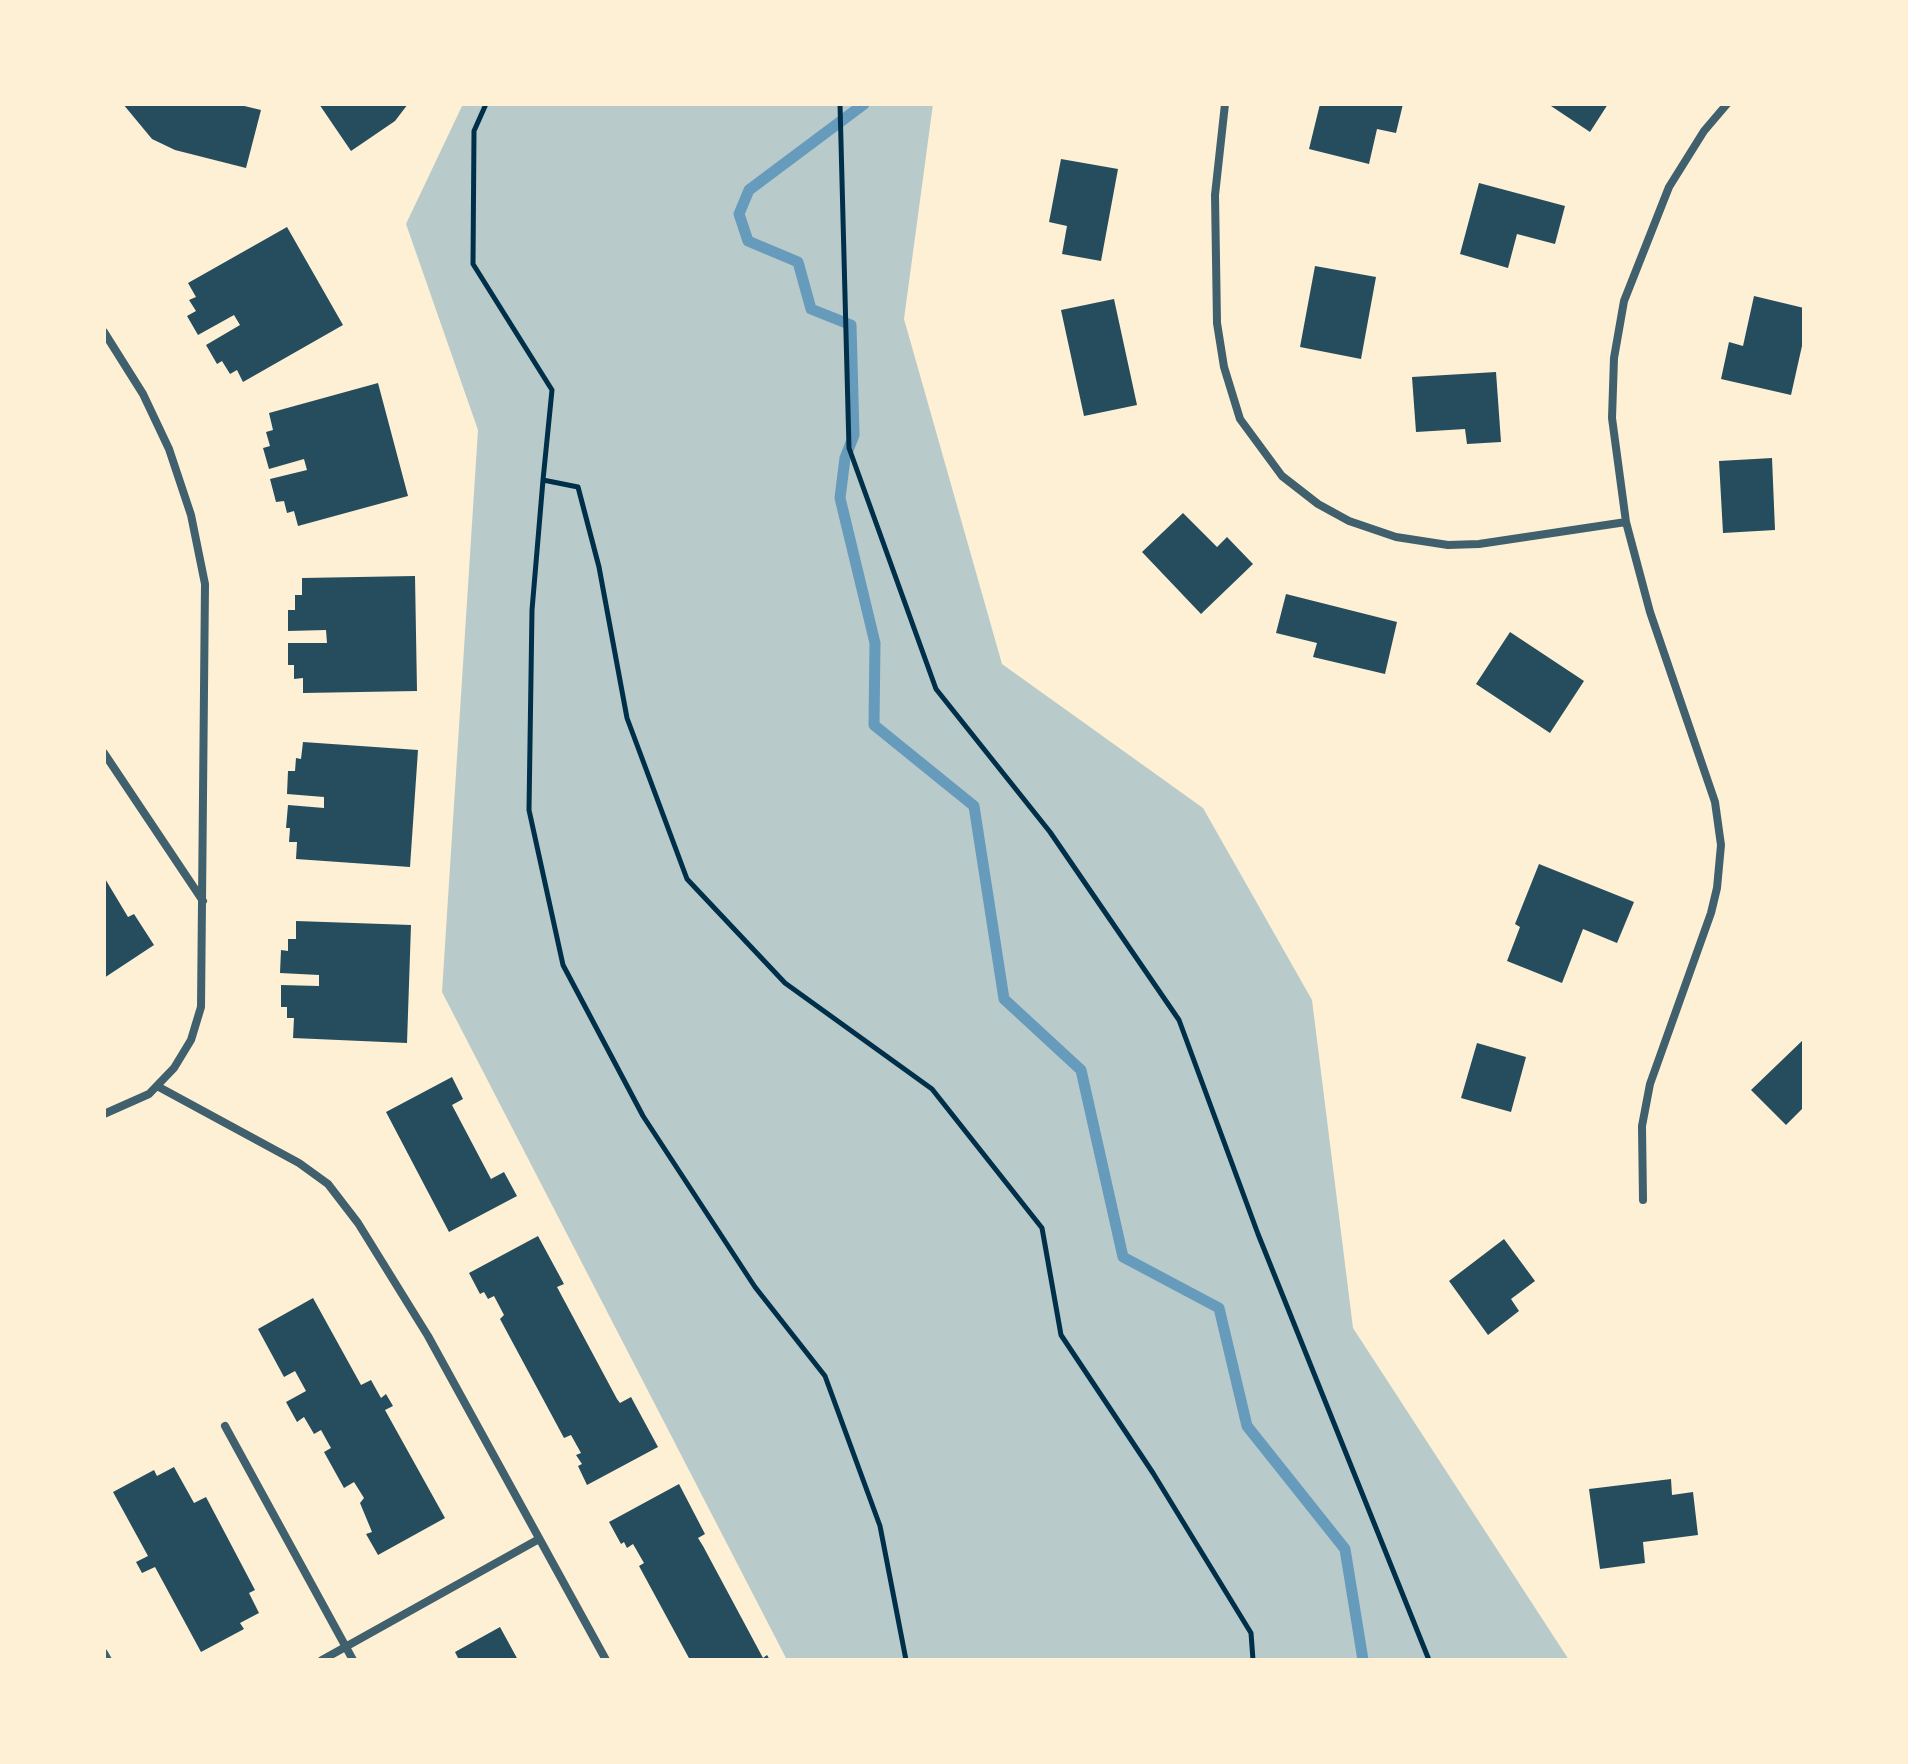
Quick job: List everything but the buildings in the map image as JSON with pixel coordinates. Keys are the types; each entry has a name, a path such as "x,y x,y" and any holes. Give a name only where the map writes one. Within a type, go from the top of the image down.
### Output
{"street":[{"path":"1225,104 1215,195 1217,323 1224,367 1240,419 1282,476 1318,504 1349,521 1396,537 1448,545 1509,541 1626,522"},
{"path":"1643,1200 1642,1126 1650,1084 1711,913 1721,845 1715,802 1650,612 1626,522 1612,418 1614,358 1624,301 1669,187 1704,131 1727,104"},
{"path":"104,332 143,394 169,449 191,515 205,584 201,1007 191,1040 174,1068 157,1086 128,1106 104,1114"},
{"path":"104,753 203,902"},
{"path":"157,1086 299,1163 328,1184 358,1223 428,1336 606,1660"},
{"path":"225,1426 353,1660"},
{"path":"322,1660 539,1539"},
{"path":"104,1653 108,1660"}],"path":[{"path":"486,104 474,131 473,264 552,390 532,610 529,810 563,965 643,1116 755,1287 825,1376 880,1526 906,1660"},
{"path":"840,104 843,311 849,448 936,689 1050,832 1179,1020 1258,1234 1429,1660"},
{"path":"543,480 578,487 599,567 627,718 687,879 785,983 932,1089 1042,1228 1061,1335 1153,1473 1251,1633 1253,1660"}],"shaded area":[{"path":"463,104 933,104 904,319 1002,664 1203,808 1312,1000 1353,1328 1569,1660 787,1660 442,992 478,430 406,224"}],"waterway":[{"path":"864,104 749,190 739,214 748,241 798,262 811,309 851,325 854,435 845,458 840,498 875,643 874,725 974,806 1004,999 1081,1070 1123,1257 1219,1308 1247,1426 1345,1549 1363,1660"}]}
